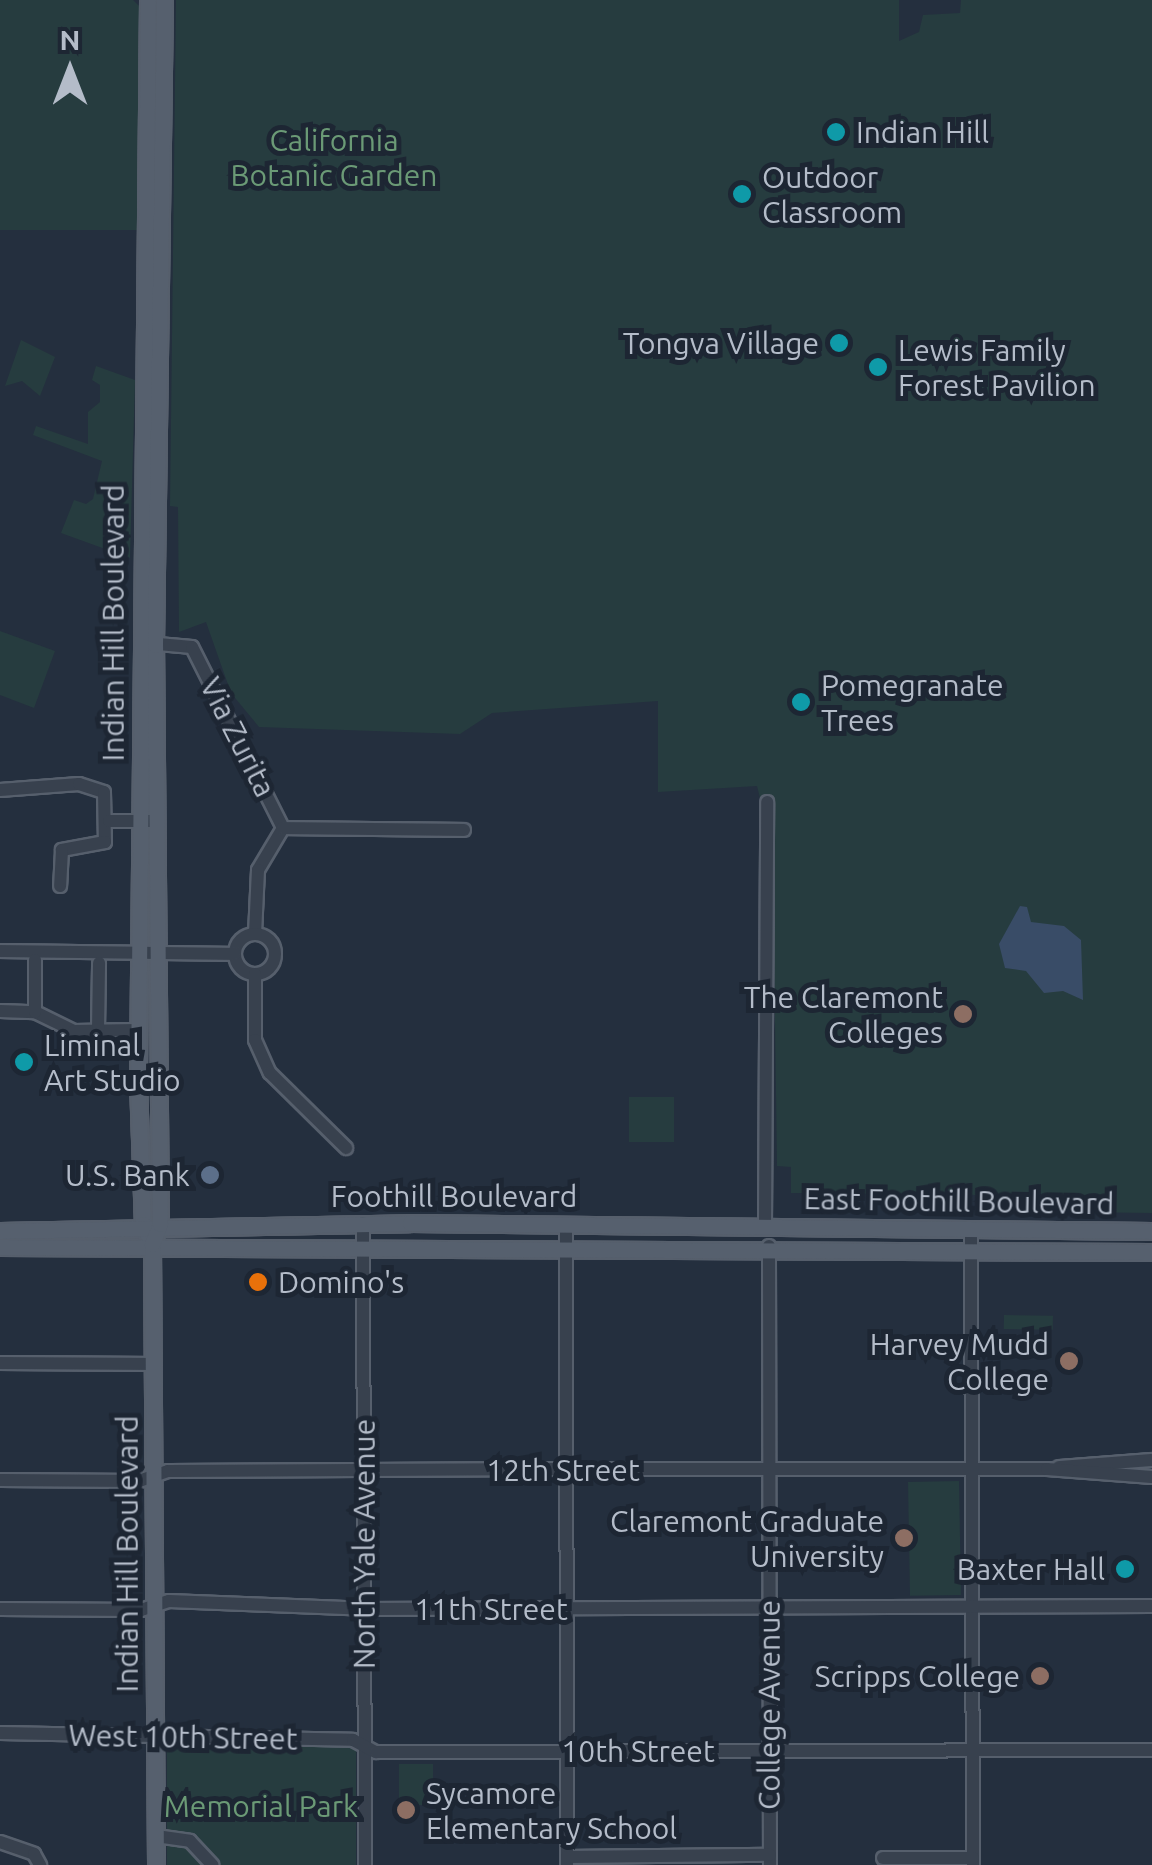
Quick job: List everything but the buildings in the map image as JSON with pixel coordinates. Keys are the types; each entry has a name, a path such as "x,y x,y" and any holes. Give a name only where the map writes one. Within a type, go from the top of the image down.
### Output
{"main road":[{"name":"Indian Hill Boulevard","path":"148,0 147,952 151,1224"},
{"name":"Indian Hill Boulevard","path":"148,643 164,0"},
{"name":"Indian Hill Boulevard","path":"147,952 138,1030 152,1244 156,1865"},
{"name":"Foothill Boulevard","path":"0,1231 151,1224 765,1225"},
{"name":"East Foothill Boulevard","path":"765,1225 1152,1231"},
{"path":"707,1246 722,1236 758,1236 765,1225"},
{"path":"770,1246 781,1234 834,1226"},
{"name":"Foothill Boulevard","path":"0,1247 770,1246"},
{"name":"East Foothill Boulevard","path":"770,1246 1152,1252"}],"street":[{"name":"Via Zurita","path":"148,643 192,647 283,828 258,870 255,934 269,940 275,954 269,968 255,974 255,1040 270,1073 346,1148"},
{"path":"0,790 96,786 108,798 108,821 100,846 62,850 60,886"},
{"path":"765,1225 767,802"},
{"path":"108,821 148,821"},
{"path":"283,828 464,830"},
{"path":"255,934 240,940 235,954 241,968 255,974"},
{"path":"0,951 235,954"},
{"path":"34,1012 35,960"},
{"path":"98,1030 99,963"},
{"path":"0,1010 34,1012 58,1027 138,1030"},
{"name":"North Yale Avenue","path":"363,1223 365,1865"},
{"path":"566,1224 567,1861 770,1860"},
{"path":"883,1858 973,1861 971,1229"},
{"name":"College Avenue","path":"770,1246 770,1860"},
{"path":"0,1363 154,1364"},
{"path":"1047,1470 1152,1460"},
{"path":"1047,1470 1152,1477"},
{"name":"12th Street","path":"0,1480 155,1476 168,1471 1047,1470"},
{"name":"11th Street","path":"0,1609 275,1602 364,1608 972,1606"},
{"path":"972,1606 1152,1606"},
{"name":"West 10th Street","path":"0,1733 353,1740 365,1747"},
{"name":"10th Street","path":"365,1747 567,1751 1152,1750"},
{"path":"156,1836 190,1841 214,1863"},
{"path":"0,1842 34,1854 40,1865"}],"green space":[{"path":"0,0 133,0 139,6 137,230 0,230"},
{"name":"California Botanic Garden","path":"176,0 899,0 899,41 919,32 923,15 960,13 961,0 1152,0 1152,1213 991,1211 977,1195 791,1193 791,1167 777,1166 772,802 761,802 757,786 658,792 658,701 492,713 460,734 259,727 231,693 206,622 179,632 178,507 170,506"},
{"path":"21,340 55,357 40,396 22,381 5,386"},
{"path":"96,366 135,380 130,558 61,533 74,500 86,504 93,499 102,461 33,435 36,426 88,444 88,412 100,402 100,385 92,380"},
{"path":"0,631 55,651 34,708 0,695"},
{"path":"629,1097 674,1097 674,1142 629,1142"},
{"path":"1004,1315 1053,1316 1053,1330 1004,1329"},
{"path":"959,1481 961,1595 910,1596 908,1482"},
{"name":"Memorial Park","path":"167,1747 356,1747 356,1865 167,1865"},
{"path":"399,1764 433,1764 433,1805 399,1805"}],"water":[{"path":"1020,906 1027,907 1031,922 1064,926 1081,940 1083,1000 1063,991 1044,993 1026,971 1005,968 999,944"}],"place":[{"name":"Indian Hill","path":"836,132"},
{"name":"Outdoor Classroom","path":"742,194"},
{"name":"Tongva Village","path":"839,343"},
{"name":"Lewis Family Forest Pavilion","path":"878,367"},
{"name":"Pomegranate Trees","path":"801,702"},
{"name":"The Claremont Colleges","path":"963,1014"},
{"name":"Liminal Art Studio","path":"24,1062"},
{"name":"U.S. Bank","path":"210,1175"},
{"name":"Domino's","path":"258,1282"},
{"name":"Harvey Mudd College","path":"1069,1361"},
{"name":"Claremont Graduate University","path":"904,1538"},
{"name":"Baxter Hall","path":"1125,1569"},
{"name":"Scripps College","path":"1040,1676"},
{"name":"Sycamore Elementary School","path":"406,1810"}]}
